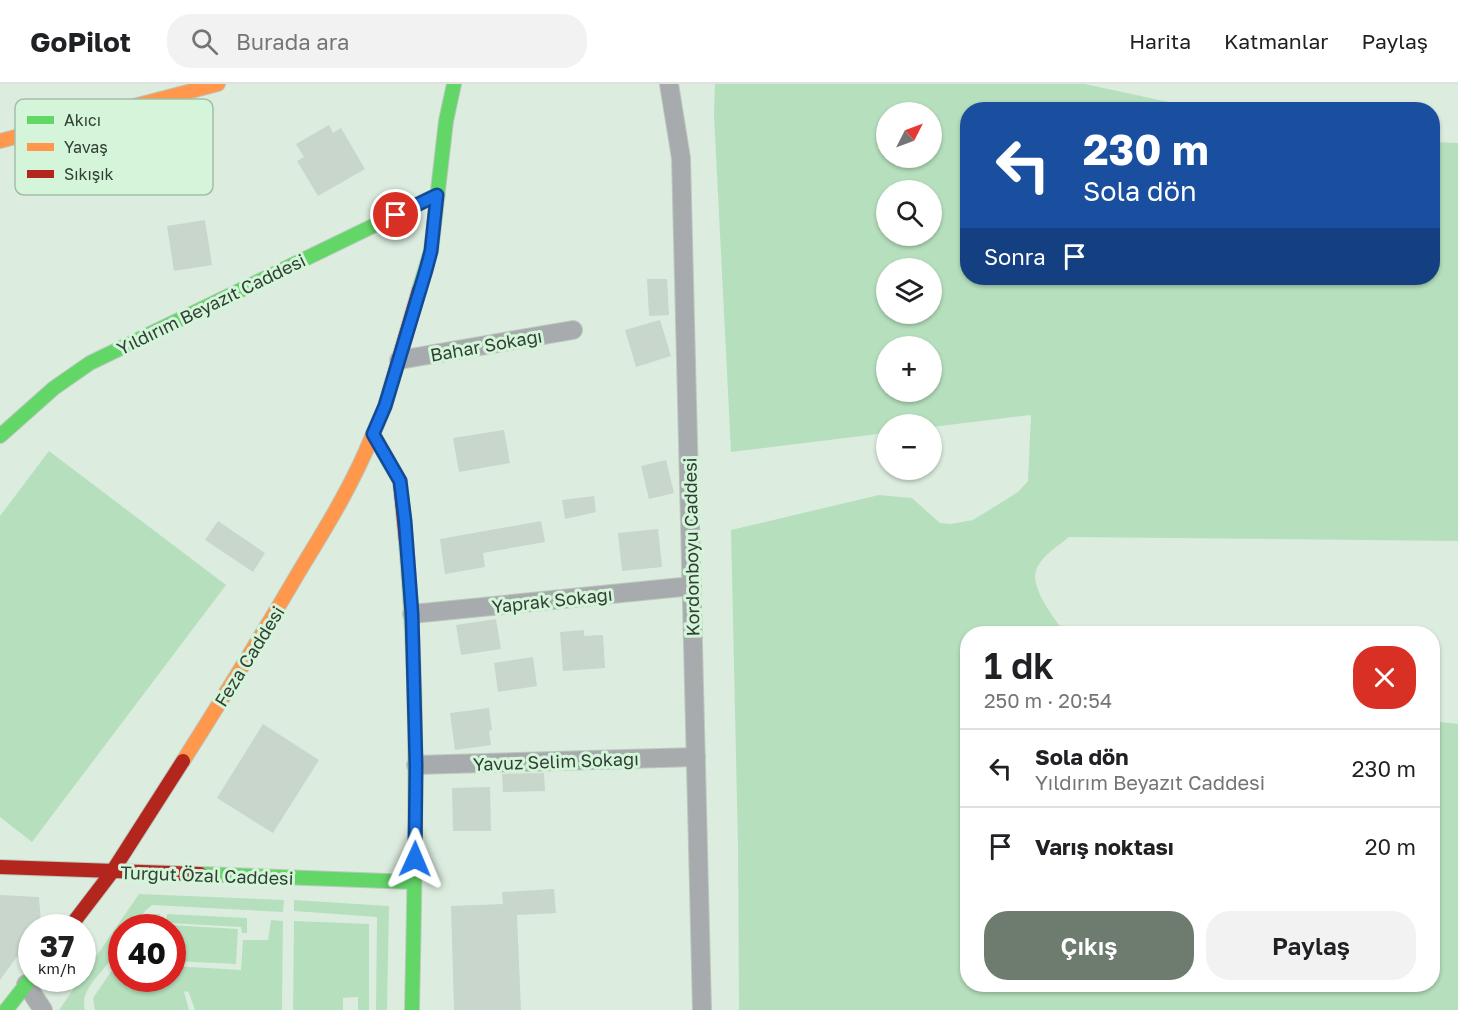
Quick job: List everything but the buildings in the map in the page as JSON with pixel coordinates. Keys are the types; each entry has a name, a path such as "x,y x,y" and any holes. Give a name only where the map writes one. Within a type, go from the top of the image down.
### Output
{"street":[{"path":"161,99 218,84"},
{"name":"Feza Caddesi","path":"80,914 112,872 234,682 357,474 385,406 431,251 446,121 454,84"},
{"name":"Kordonboyu Caddesi","path":"669,84 681,158 702,1010"},
{"path":"0,141 15,137"},
{"name":"Yıldırım Beyazıt Caddesi","path":"0,436 51,390 78,370 437,195"},
{"name":"Bahar Sokağı","path":"399,360 573,330"},
{"path":"373,434 400,481 412,614 416,765 412,1010"},
{"name":"Yaprak Sokağı","path":"412,614 692,586"},
{"name":"Yavuz Selim Sokağı","path":"416,765 696,757"},
{"name":"Turgut Özal Caddesi","path":"0,867 414,882"},
{"path":"6,1010 20,992"},
{"path":"34,992 43,1010"}],"green space":[{"path":"715,84 1085,84 1169,102 960,102 960,285 1440,285 1440,142 1458,143 1458,541 1069,537 1041,561 1035,578 1040,594 1061,626 960,626 960,992 1440,992 1440,722 1458,724 1458,1010 739,1010 731,530 879,495 912,498 940,523 951,524 973,520 1018,492 1028,481 1031,415 942,426 942,414 876,414 876,434 731,452 714,115"},
{"path":"49,451 226,585 32,842 0,817 0,516"},
{"path":"139,894 284,900 283,912 152,905 143,914 125,914"},
{"path":"294,900 389,906 387,1010 376,1010 377,917 294,911"},
{"path":"186,915 247,918 247,933 242,933 241,927 186,924"},
{"path":"271,920 283,921 282,1010 195,1010 189,993 186,991 186,967 241,970 243,940 268,940"},
{"path":"294,921 369,924 369,1010 358,1010 358,997 343,998 343,1010 293,1010"},
{"path":"186,926 238,929 236,964 186,962"},
{"path":"108,939 108,963 96,978 96,956"},
{"path":"108,976 108,992 184,992 189,1010 95,1010 93,998"},
{"path":"71,992 87,992 84,1001 85,1010 59,1010"}],"traffic: fast":[{"path":"419,290 431,251 446,121 454,84"},
{"path":"0,436 54,388 90,363 437,195"},
{"path":"406,542 415,718 412,1010"},
{"path":"200,874 414,882"},
{"path":"6,1010 20,992"}],"traffic: slow":[{"path":"161,99 218,84"},
{"path":"0,141 15,137"},
{"path":"183,761 330,520 349,487 373,434"}],"traffic: jam":[{"path":"406,542 400,481 373,434 385,406 419,290"},
{"path":"80,914 112,872 183,761"},
{"path":"0,867 200,874"}],"route":[{"path":"396,215 437,195 431,251 426,270 385,406 373,434 400,481 405,521 412,614 416,765 415,859"}]}
